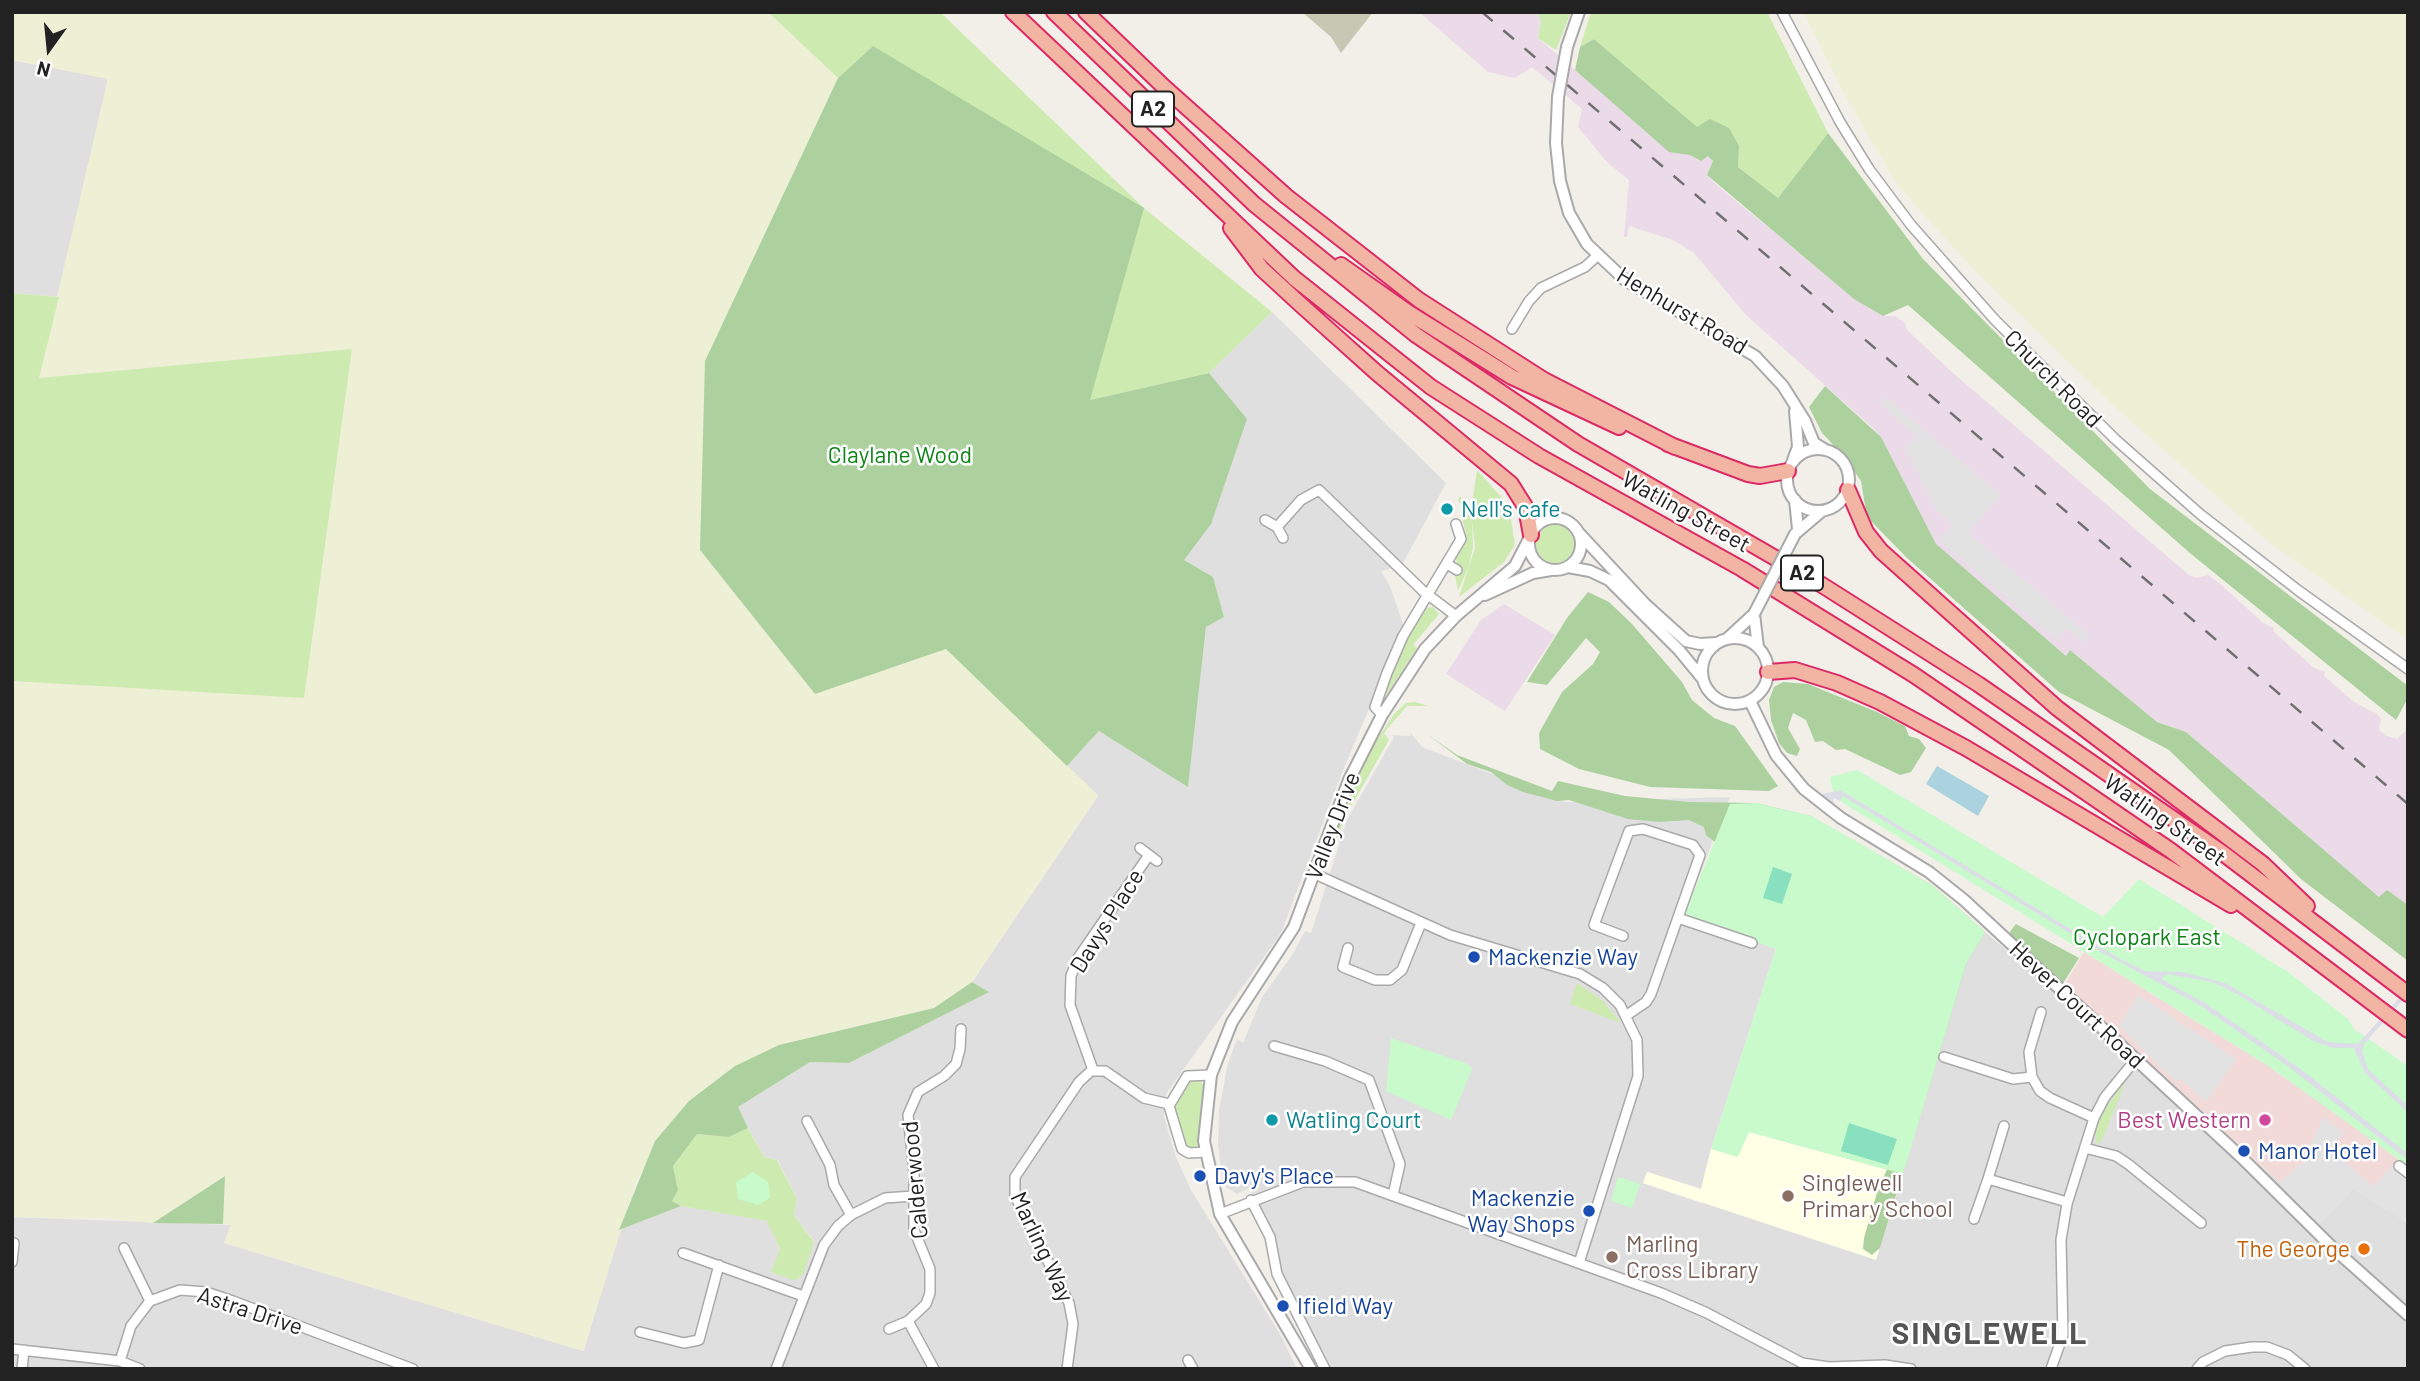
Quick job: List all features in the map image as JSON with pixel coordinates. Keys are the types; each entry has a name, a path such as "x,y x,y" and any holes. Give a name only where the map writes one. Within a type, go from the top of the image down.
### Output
{"highway":[{"name":"Watling Street","path":"1013,12 1214,204 1316,297 1430,387 1539,456 1742,569 1914,675 2170,850 2408,1030"},
{"name":"Watling Street","path":"1054,12 1254,204 1374,303 1491,387 1578,444 1882,621 2118,780 2347,946 2408,994"},
{"path":"1086,12 1286,197 1419,300 1544,380 1675,447"},
{"path":"1214,204 1262,269 1377,373 1511,484 1526,508 1531,535"},
{"path":"1254,204 1409,313 1512,377 1588,415 1748,474 1760,476 1790,467"},
{"path":"1848,490 1866,532 1881,551 2057,709 2263,864 2347,946"},
{"path":"1768,672 1795,670 1837,682 1880,702 2038,790 2307,951"}],"street":[{"name":"Henhurst Road","path":"1580,12 1567,47 1558,97 1556,130 1560,181 1576,228 1597,256 1634,286 1755,356 1774,375 1805,421 1814,443 1843,460 1850,480 1848,490"},
{"name":"Church Road","path":"1782,12 1840,122 1869,169 1929,245 2004,330 2115,439 2200,514 2299,591 2408,669"},
{"path":"1512,330 1529,301 1541,288 1585,267 1597,256"},
{"name":"Henhurst Road","path":"1793,405 1799,437 1787,482 1795,500 1796,531"},
{"path":"1790,467 1806,451 1824,449"},
{"path":"1277,527 1301,500 1319,490 1429,596 1456,616"},
{"path":"1702,678 1704,658 1754,614 1796,531 1822,511 1838,504 1848,490"},
{"path":"1795,500 1812,510 1822,511"},
{"path":"1553,518 1567,521 1645,604 1686,640 1700,644 1722,640 1749,640 1764,654 1768,672 1763,689 1750,701 1730,704 1712,696 1702,678 1679,650 1609,580 1590,571 1568,567 1551,570 1532,557 1531,535 1540,523 1553,518"},
{"path":"1265,520 1277,527 1283,538"},
{"path":"1382,715 1375,707 1383,682 1399,643 1461,539 1456,524"},
{"path":"1568,567 1580,552 1578,532"},
{"name":"Valley Drive","path":"1311,1369 1220,1214 1206,1152 1206,1108 1211,1075 1230,1025 1288,938 1315,874 1349,780 1382,715 1425,649 1456,616 1515,566 1531,535"},
{"path":"1447,564 1457,570"},
{"name":"Valley Drive","path":"1482,595 1533,573 1551,570"},
{"path":"1754,614 1758,647"},
{"name":"Hever Court Road","path":"1750,701 1776,755 1804,789 1841,818 1901,852 1947,885 2240,1156 2333,1248 2408,1315"},
{"path":"1623,936 1594,925 1629,831 1643,829 1693,845 1700,855 1651,994 1646,1002 1627,1015"},
{"name":"Davys Place","path":"1093,1070 1070,1005 1071,976 1080,955 1153,858 1140,848"},
{"path":"1315,874 1341,883 1421,923 1477,944 1580,974 1612,995 1627,1015 1637,1040 1638,1078 1579,1264"},
{"path":"1678,918 1752,943"},
{"path":"1349,948 1343,964 1345,968 1377,980 1391,980 1402,971 1421,923"},
{"path":"2041,1012 2029,1052 2032,1077 2040,1091 2050,1098 2094,1118"},
{"name":"Calderwood","path":"908,1321 926,1304 931,1282 930,1269 914,1230 909,1110 918,1093 954,1066 960,1051 961,1029"},
{"path":"1274,1046 1325,1061 1369,1080 1399,1159 1400,1171 1393,1195"},
{"path":"1944,1057 2013,1079 2032,1077"},
{"path":"2051,1369 2063,1335 2061,1240 2067,1202 2094,1118 2118,1079 2136,1059"},
{"path":"1093,1070 1107,1072 1144,1098 1169,1104"},
{"name":"Marling Way","path":"1067,1369 1073,1324 1069,1303 1015,1196 1013,1184 1018,1171 1079,1082 1093,1070"},
{"path":"1206,1152 1188,1153 1180,1148 1169,1104 1187,1076 1211,1075"},
{"path":"807,1121 831,1165 834,1185 851,1215"},
{"path":"1974,1219 2004,1126"},
{"path":"2085,1147 2116,1156 2201,1223"},
{"path":"2399,1166 2408,1173"},
{"path":"1988,1179 2067,1202"},
{"path":"1220,1214 1295,1183 1324,1180 1355,1182 1695,1307 1802,1363 1829,1367 1885,1365 1912,1369"},
{"path":"780,1368 803,1296 824,1245 851,1215 885,1198 913,1196"},
{"path":"1251,1200 1270,1237 1277,1273 1325,1369"},
{"path":"12,1262 14,1243"},
{"path":"120,1361 131,1326 150,1301 124,1248"},
{"path":"683,1253 803,1296"},
{"path":"640,1332 684,1343 699,1339 719,1265"},
{"name":"Astra Drive","path":"150,1301 180,1290 206,1292 413,1369"},
{"path":"888,1329 908,1321 934,1369"},
{"path":"2197,1369 2214,1357 2237,1349 2267,1347 2288,1355 2305,1369"},
{"path":"12,1349 120,1361 140,1369"},
{"path":"22,1369 23,1350"}],"shaded area":[{"path":"12,12 768,12 838,78 705,361 815,694 946,649 1098,795 972,982 934,1008 779,1045 735,1066 638,1177 583,1351 224,1243 231,1225 223,1224 224,1176 153,1223 113,1219 12,1217 12,681 304,697 352,349 38,378 108,79 12,60"},
{"path":"1302,12 1373,12 1341,53 1331,37"},
{"path":"1419,12 1537,12 1541,21 1538,38 1669,151 1690,155 1700,161 1708,155 1713,161 1707,175 1719,187 1857,300 1883,316 1895,316 1905,323 1907,330 1953,373 2189,575 2196,578 2208,575 2219,583 2262,622 2274,628 2273,631 2314,668 2325,672 2324,676 2354,702 2377,714 2381,719 2379,730 2387,736 2397,739 2408,728 2408,905 2379,897 2186,732 2157,722 2070,650 2066,656 1935,544 1875,430 1746,315 1694,253 1673,240 1629,226 1627,237 1624,237 1629,180 1607,162 1578,127 1582,109 1532,67 1515,78 1488,72"},
{"path":"1803,12 2408,12 2408,640 2271,544 2118,410 1973,269 1898,186 1846,98"},
{"path":"12,60 108,78 59,297 12,293"},
{"path":"1272,312 1446,483 1402,565 1381,571 1390,586 1404,627 1343,770 1281,933 1166,1094 1164,1117 1176,1157 1191,1190 1281,1336 1297,1369 12,1369 12,1217 231,1225 224,1243 584,1351 619,1230 681,1206 768,1221 780,1250 814,1241 794,1215 797,1199 778,1160 764,1157 737,1107 810,1062 849,1063 988,992 972,982 1098,796 1067,766 1099,731 1188,786 1206,627 1224,617 1213,577 1184,560 1247,420 1209,373"},
{"path":"1886,397 2000,495 1968,533 2090,636 2084,643 2067,628 2056,640 1939,540 1952,525 1936,510 1906,449 1916,436 1880,403"},
{"path":"1504,604 1555,635 1505,711 1446,674 1481,620"},
{"path":"1410,732 1422,747 1565,802 1730,797 1684,915 1776,948 1711,1149 1701,1189 1648,1172 1643,1183 1701,1203 1966,964 1985,932 2275,1178 2319,1225 2353,1189 2404,1220 2408,1225 2408,1369 1332,1369 1279,1265 1278,1249 1267,1217 1249,1188 1237,1194 1223,1185 1218,1144 1219,1110 1228,1063 1237,1039 1243,1043 1262,997 1293,954 1305,931 1311,933 1347,820 1394,737 1391,735 1411,736"},
{"path":"1840,790 2120,959 2145,971 2182,972 2225,983 2328,1042 2358,1044 2408,988 2408,994 2365,1043 2362,1051 2368,1069 2408,1106 2408,1112 2365,1073 2354,1048 2333,1048 2313,1041 2237,994 2212,982 2168,974 2161,979 2205,1003 2302,1070 2408,1154 2408,1160 2285,1064 2198,1004 2103,953 1846,798 1842,796 1840,801 1833,798 1834,806 1819,795"},
{"path":"2084,952 2267,1065 2386,1149 2408,1168 2408,1214 2404,1220 2353,1189 2319,1225 2275,1178 2064,986"},
{"path":"2138,995 2236,1059 2206,1102 2181,1079 2176,1082 2119,1026"},
{"path":"2323,1118 2344,1132 2333,1151 2373,1187 2393,1165 2408,1179 2408,1214 2404,1220 2353,1189 2319,1225 2279,1183 2302,1163"},
{"name":"Singlewell Primary School","path":"1749,1132 1903,1174 1876,1260 1643,1183 1647,1172 1701,1189 1711,1149 1738,1157"}],"green space":[{"path":"768,12 940,12 1144,208 1272,312 1209,373 1090,400 873,46 838,78"},
{"path":"1537,12 1571,12 1556,50 1538,38 1541,21"},
{"path":"1591,12 1767,12 1828,133 1778,198 1738,167 1739,146 1697,128 1594,39 1580,47"},
{"path":"1594,39 1697,127 1710,119 1729,128 1739,146 1738,167 1778,198 1828,133 1923,259 2150,489 2408,686 2408,698 2396,720 2191,554 1908,305 1883,316 1854,299 1707,175 1713,161 1708,156 1701,161 1690,155 1669,152 1575,70 1580,47"},
{"name":"Claylane Wood","path":"873,46 1144,208 1090,400 1209,373 1247,419 1211,524 1184,560 1213,577 1224,617 1206,627 1188,787 1099,731 1067,766 946,649 815,694 700,550 705,361 838,78"},
{"path":"12,293 59,297 39,378 352,349 304,698 12,681"},
{"path":"1825,386 1881,437 1936,544 2066,656 2070,650 2157,722 2186,732 2379,897 2387,890 2408,905 2408,961 2301,879 2169,750 2059,692 1907,558 1867,517 1861,481 1843,455 1822,433 1809,407"},
{"path":"1477,470 1503,499 1511,519 1515,545 1504,562 1459,597 1475,548 1471,511"},
{"path":"1460,496 1467,504 1472,520 1473,547 1469,566 1458,591 1455,575 1459,567 1455,558 1466,534 1460,510 1462,506 1458,501"},
{"path":"1555,525 1568,531 1574,544 1568,557 1555,563 1542,557 1536,544 1542,531"},
{"path":"1588,592 1609,602 1632,624 1682,682 1692,700 1714,718 1735,726 1778,786 1769,791 1650,787 1579,769 1540,749 1539,733 1562,692 1593,664 1600,652 1586,638 1547,685 1527,682 1567,618"},
{"path":"1433,607 1439,614 1413,645 1417,648 1381,703 1402,645 1425,608"},
{"path":"1783,682 1808,684 1877,712 1905,726 1909,736 1919,739 1926,748 1911,772 1900,775 1845,749 1836,750 1823,741 1815,742 1806,720 1793,713 1788,728 1800,749 1797,756 1787,753 1779,743 1771,720 1769,700 1774,687"},
{"path":"1415,702 1428,706 1407,706 1387,729 1381,739 1385,734 1389,740 1346,815 1326,868 1326,855 1363,761 1394,714 1406,703"},
{"path":"1427,734 1457,755 1552,791 1558,781 1625,796 1689,802 1756,803 1811,816 1933,886 1985,932 1966,964 1880,1248 1872,1255 1863,1249 1864,1238 1878,1189 1895,1152 1720,846 1706,835 1704,827 1689,820 1659,822 1628,819 1569,800 1557,801 1523,792 1507,785 1491,772 1467,764"},
{"name":"Cyclopark East","path":"1857,770 2103,917 2139,879 2288,972 2348,1019 2354,1029 2408,1066 2408,1166 2267,1065 1840,801 1833,792 1830,777"},
{"path":"1756,803 1811,816 1831,827 1933,886 1985,932 1966,964 1903,1174 1749,1132 1738,1157 1711,1149 1776,949 1684,916 1730,804"},
{"path":"1773,867 1792,874 1782,904 1763,898"},
{"path":"2016,924 2079,958 2062,985 2009,933"},
{"path":"972,982 989,992 849,1063 810,1062 738,1107 748,1128 729,1137 697,1134 673,1166 678,1190 672,1201 681,1206 619,1230 655,1141 689,1101 735,1066 779,1045 934,1008"},
{"path":"1577,983 1602,1000 1621,1023 1570,1004"},
{"path":"1391,1038 1468,1064 1472,1069 1451,1120 1386,1091"},
{"path":"1199,1079 1203,1085 1199,1141 1196,1148 1190,1150 1181,1143 1172,1104 1186,1080"},
{"path":"2126,1080 2103,1138 2097,1145 2095,1135 2102,1113"},
{"path":"1849,1123 1897,1139 1888,1165 1841,1151"},
{"path":"748,1128 764,1157 777,1160 797,1199 794,1215 814,1242 804,1273 796,1281 771,1272 780,1249 767,1221 681,1206 672,1201 678,1190 673,1166 697,1134 729,1137"},
{"path":"753,1172 768,1182 770,1198 758,1205 738,1199 736,1182"},
{"path":"225,1176 223,1224 153,1223"},
{"path":"1618,1177 1640,1184 1632,1208 1611,1201"}],"water":[{"path":"1937,766 1989,796 1978,816 1926,784"}],"railway":[{"path":"1482,12 2408,804"}],"place":[{"name":"Nell's cafe","path":"1447,509"},
{"name":"Mackenzie Way","path":"1474,957"},
{"name":"Watling Court","path":"1272,1120"},
{"name":"Best Western","path":"2265,1120"},
{"name":"Manor Hotel","path":"2244,1151"},
{"name":"Davy's Place","path":"1200,1176"},
{"name":"Singlewell Primary School","path":"1788,1196"},
{"name":"Mackenzie Way Shops","path":"1589,1211"},
{"name":"The George","path":"2364,1249"},
{"name":"Marling Cross Library","path":"1612,1257"},
{"name":"Ifield Way","path":"1283,1306"}],"district":[{"name":"SINGLEWELL","path":"1990,1334"}]}
